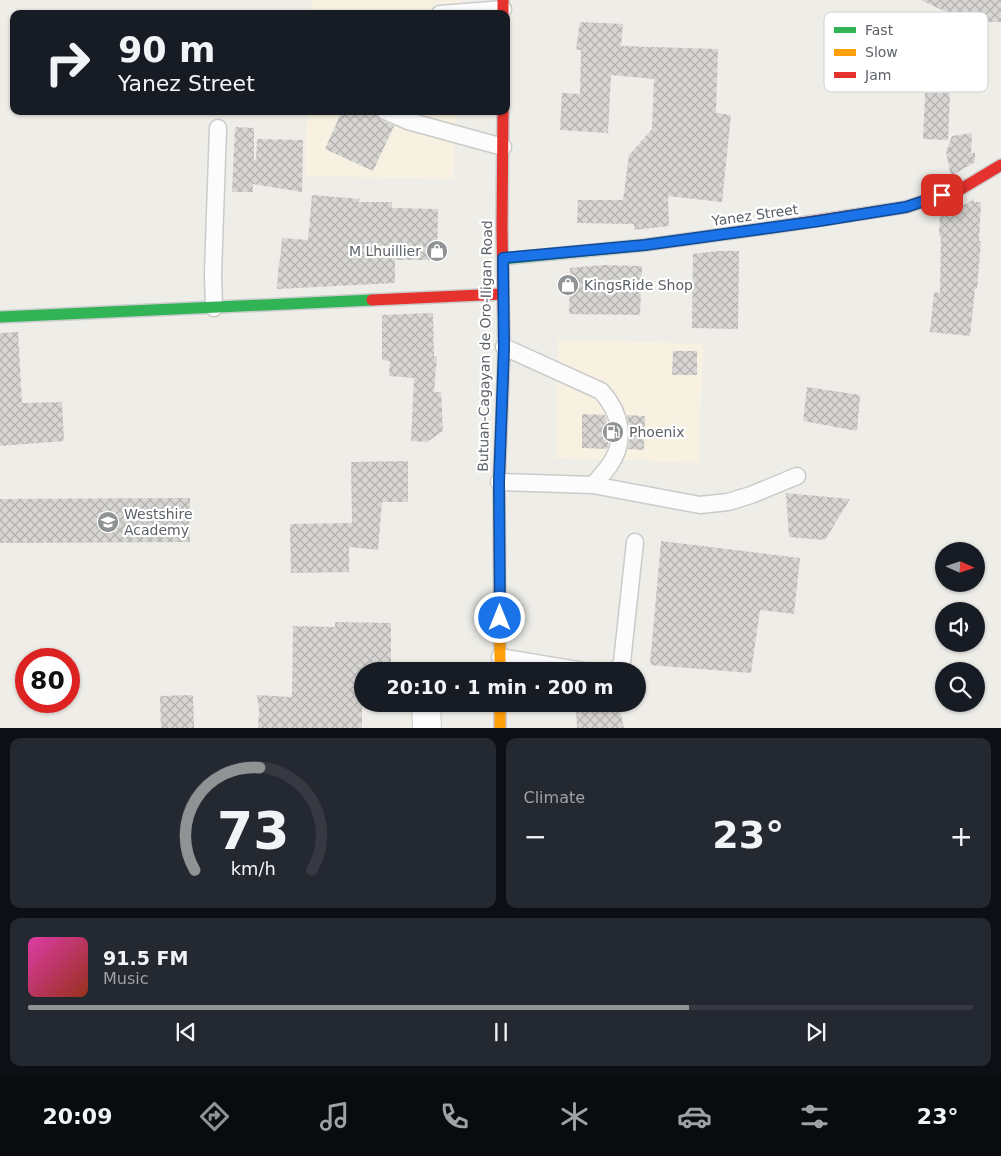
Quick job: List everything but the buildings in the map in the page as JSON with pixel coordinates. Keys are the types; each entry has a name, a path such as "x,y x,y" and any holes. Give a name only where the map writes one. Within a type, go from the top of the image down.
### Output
{"main road":[{"name":"Butuan-Cagayan de Oro-Iligan Road","path":"500,662 499,482 504,347 503,115"},
{"name":"Yanez Street","path":"503,258 645,245 906,207 961,189 1001,165"},
{"path":"0,317 503,294"},
{"path":"500,712 500,728"}],"street":[{"path":"426,712 427,728"}],"lane":[{"path":"482,10 503,8"},
{"path":"394,115 408,121 503,148"},
{"path":"214,308 213,273 218,128"},
{"path":"504,347 601,391 609,399 615,409 618,420 619,444 609,466 593,484"},
{"path":"499,482 593,484 700,505 728,502 751,495 797,476"},
{"path":"622,662 635,542"}],"shaded area":[{"path":"312,0 461,0 460,10 311,10"},
{"path":"307,115 456,115 453,179 305,176"},
{"path":"558,339 703,344 699,463 555,458"}],"traffic: fast":[{"path":"503,259 645,245 769,228"},
{"path":"0,317 372,300"}],"traffic: slow":[{"path":"500,662 499,482 502,407"},
{"path":"500,712 500,728"}],"traffic: jam":[{"path":"503,0 503,10"},
{"path":"502,407 504,347 503,115"},
{"path":"769,228 906,207 961,189 1001,165"},
{"path":"372,300 503,294"}],"place":[{"name":"M Lhuillier","path":"437,251"},
{"name":"KingsRide Shop","path":"568,285"},
{"name":"Phoenix","path":"613,432"},
{"name":"Westshire Academy","path":"108,522"}],"route":[{"path":"500,618 499,482 504,347 503,258 645,245 819,221 906,207 942,195"}]}
